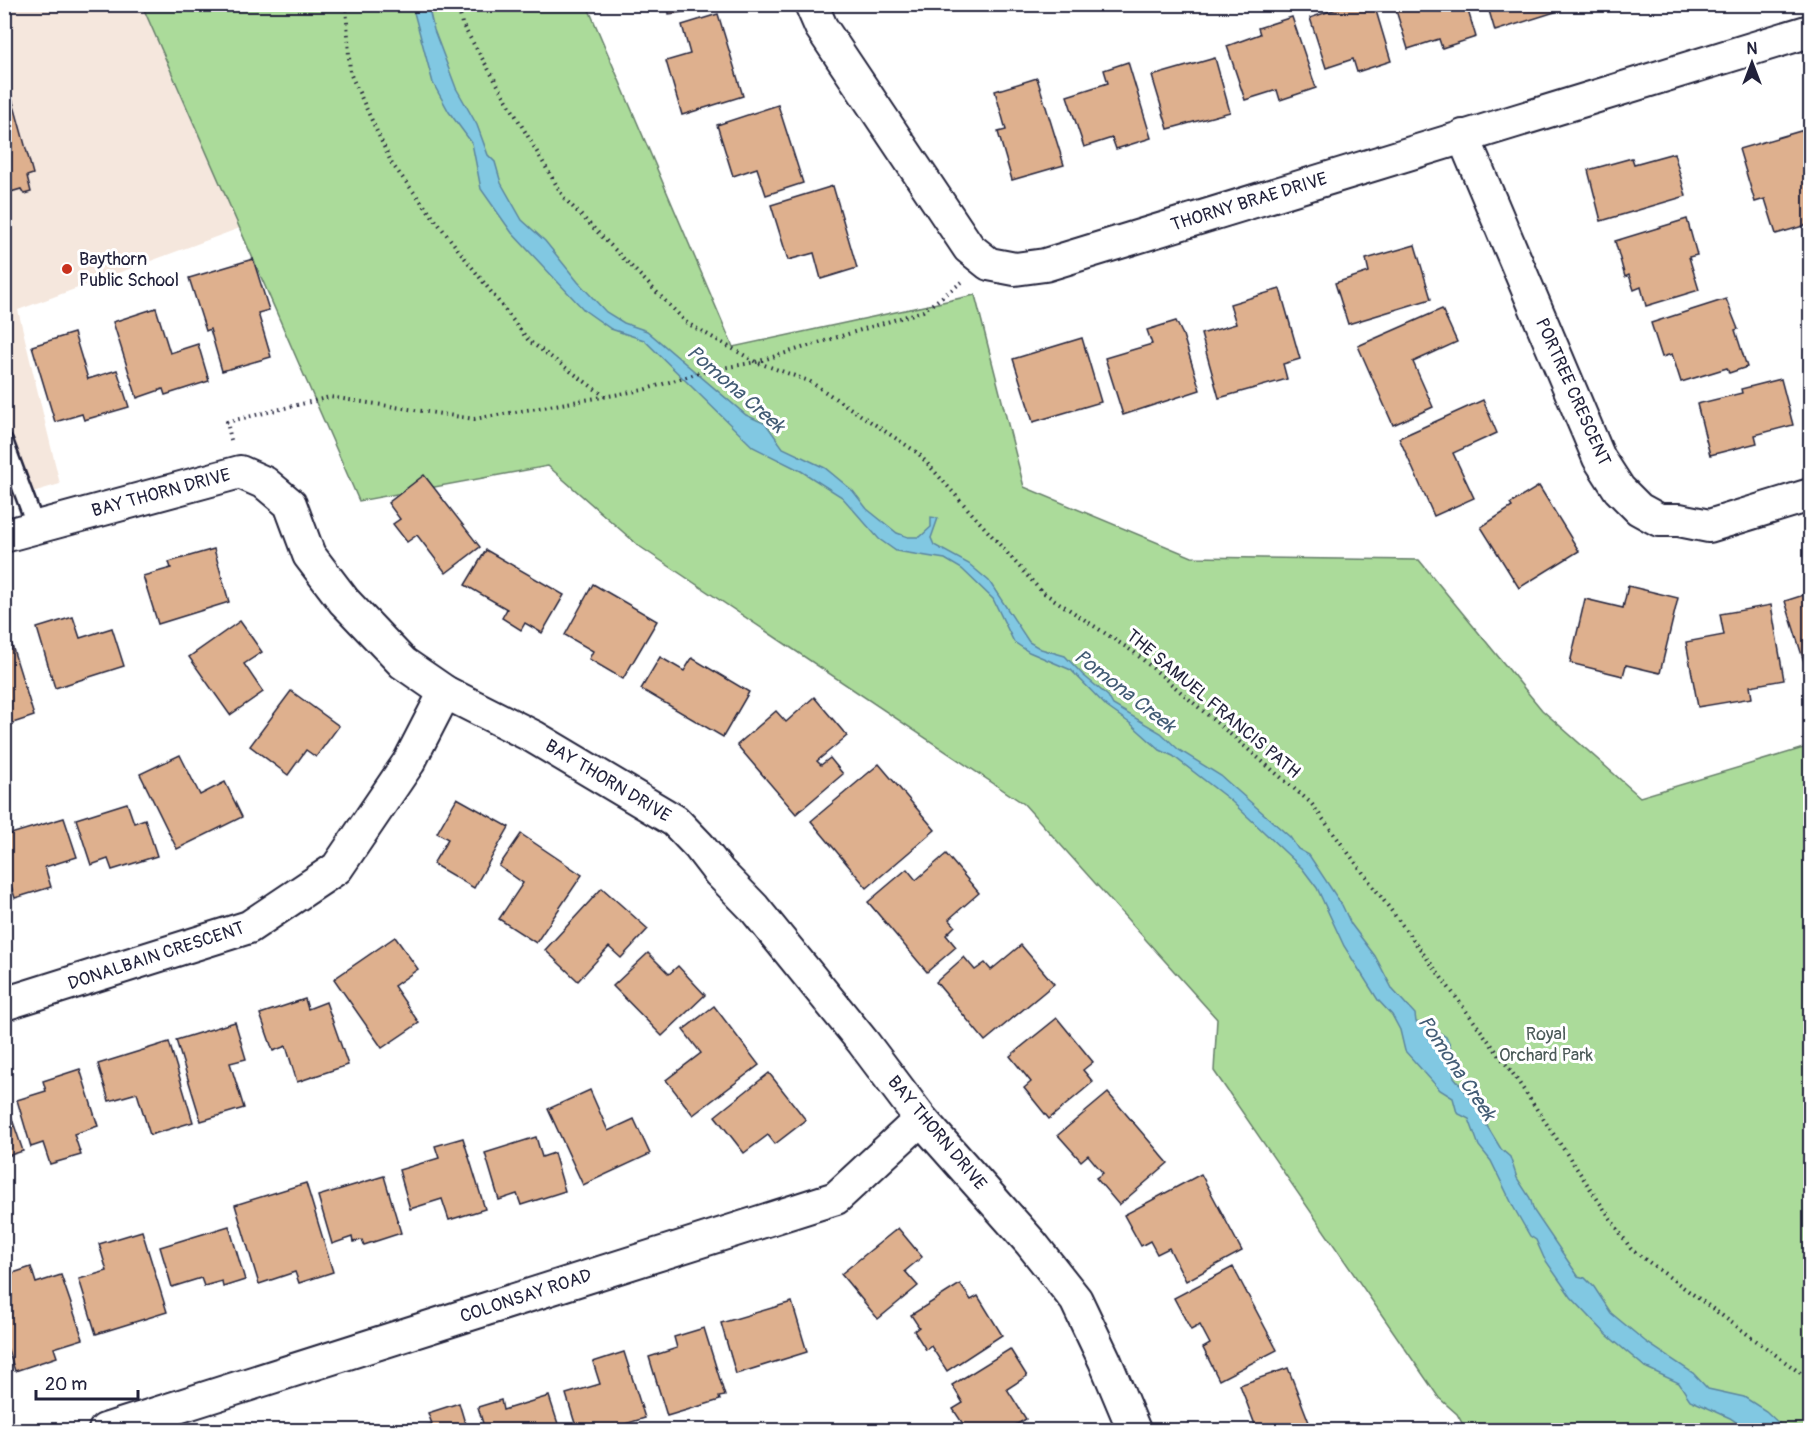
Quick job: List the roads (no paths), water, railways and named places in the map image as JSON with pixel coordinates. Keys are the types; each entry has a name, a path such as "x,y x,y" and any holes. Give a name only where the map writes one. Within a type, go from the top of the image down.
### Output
{"street":[{"name":"THORNY BRAE DRIVE","path":"811,4 821,27 969,248 989,264 1015,269 1045,265 1810,31"},
{"name":"PORTREE CRESCENT","path":"1463,136 1599,458 1619,489 1639,509 1659,520 1679,520 1709,526 1810,495"},
{"name":"BAY THORN DRIVE","path":"4,536 240,472 265,483 290,504 309,555 344,601 404,663 445,692 534,737 675,821 754,908 863,1042 921,1119 1031,1243 1076,1300 1105,1361 1134,1431"},
{"name":"DONALBAIN CRESCENT","path":"4,1004 249,927 337,868 409,762 445,692"},
{"name":"COLONSAY ROAD","path":"105,1431 836,1198 921,1119"}],"lane":[{"path":"4,441 36,527"}],"water":[{"path":"412,5 428,5 434,30 456,88 477,125 488,155 495,162 501,183 522,220 545,241 606,312 624,323 647,331 746,415 766,424 783,448 825,468 853,491 867,509 897,533 908,537 920,537 931,527 931,517 938,518 931,538 934,545 969,564 989,581 1029,642 1041,649 1065,656 1108,696 1113,705 1161,733 1179,750 1221,776 1290,837 1298,849 1309,855 1342,905 1351,924 1375,956 1393,990 1415,1014 1416,1022 1430,1026 1446,1037 1450,1044 1454,1077 1469,1096 1501,1149 1510,1157 1517,1178 1530,1198 1534,1211 1578,1276 1585,1278 1594,1287 1611,1313 1646,1342 1693,1373 1708,1389 1744,1397 1766,1411 1786,1430 1748,1430 1730,1418 1690,1400 1679,1383 1645,1367 1607,1335 1571,1297 1544,1258 1536,1240 1530,1236 1491,1161 1479,1146 1469,1119 1457,1113 1453,1098 1440,1090 1405,1051 1400,1030 1392,1015 1378,1000 1344,946 1317,888 1302,868 1230,800 1173,756 1160,750 1131,724 1107,707 1071,670 1029,652 1014,642 993,599 962,569 945,559 896,551 879,539 842,497 801,471 753,447 644,340 611,329 584,310 512,233 481,189 472,143 449,112 433,83"}],"place":[{"name":"Baythorn Public School","path":"67,269"}],"water label":[{"name":"Pomona Creek","path":"736,389"},
{"name":"Pomona Creek","path":"1125,691"},
{"name":"Pomona Creek","path":"1457,1068"}],"park label":[{"name":"Royal Orchard Park","path":"1546,1044"}]}
